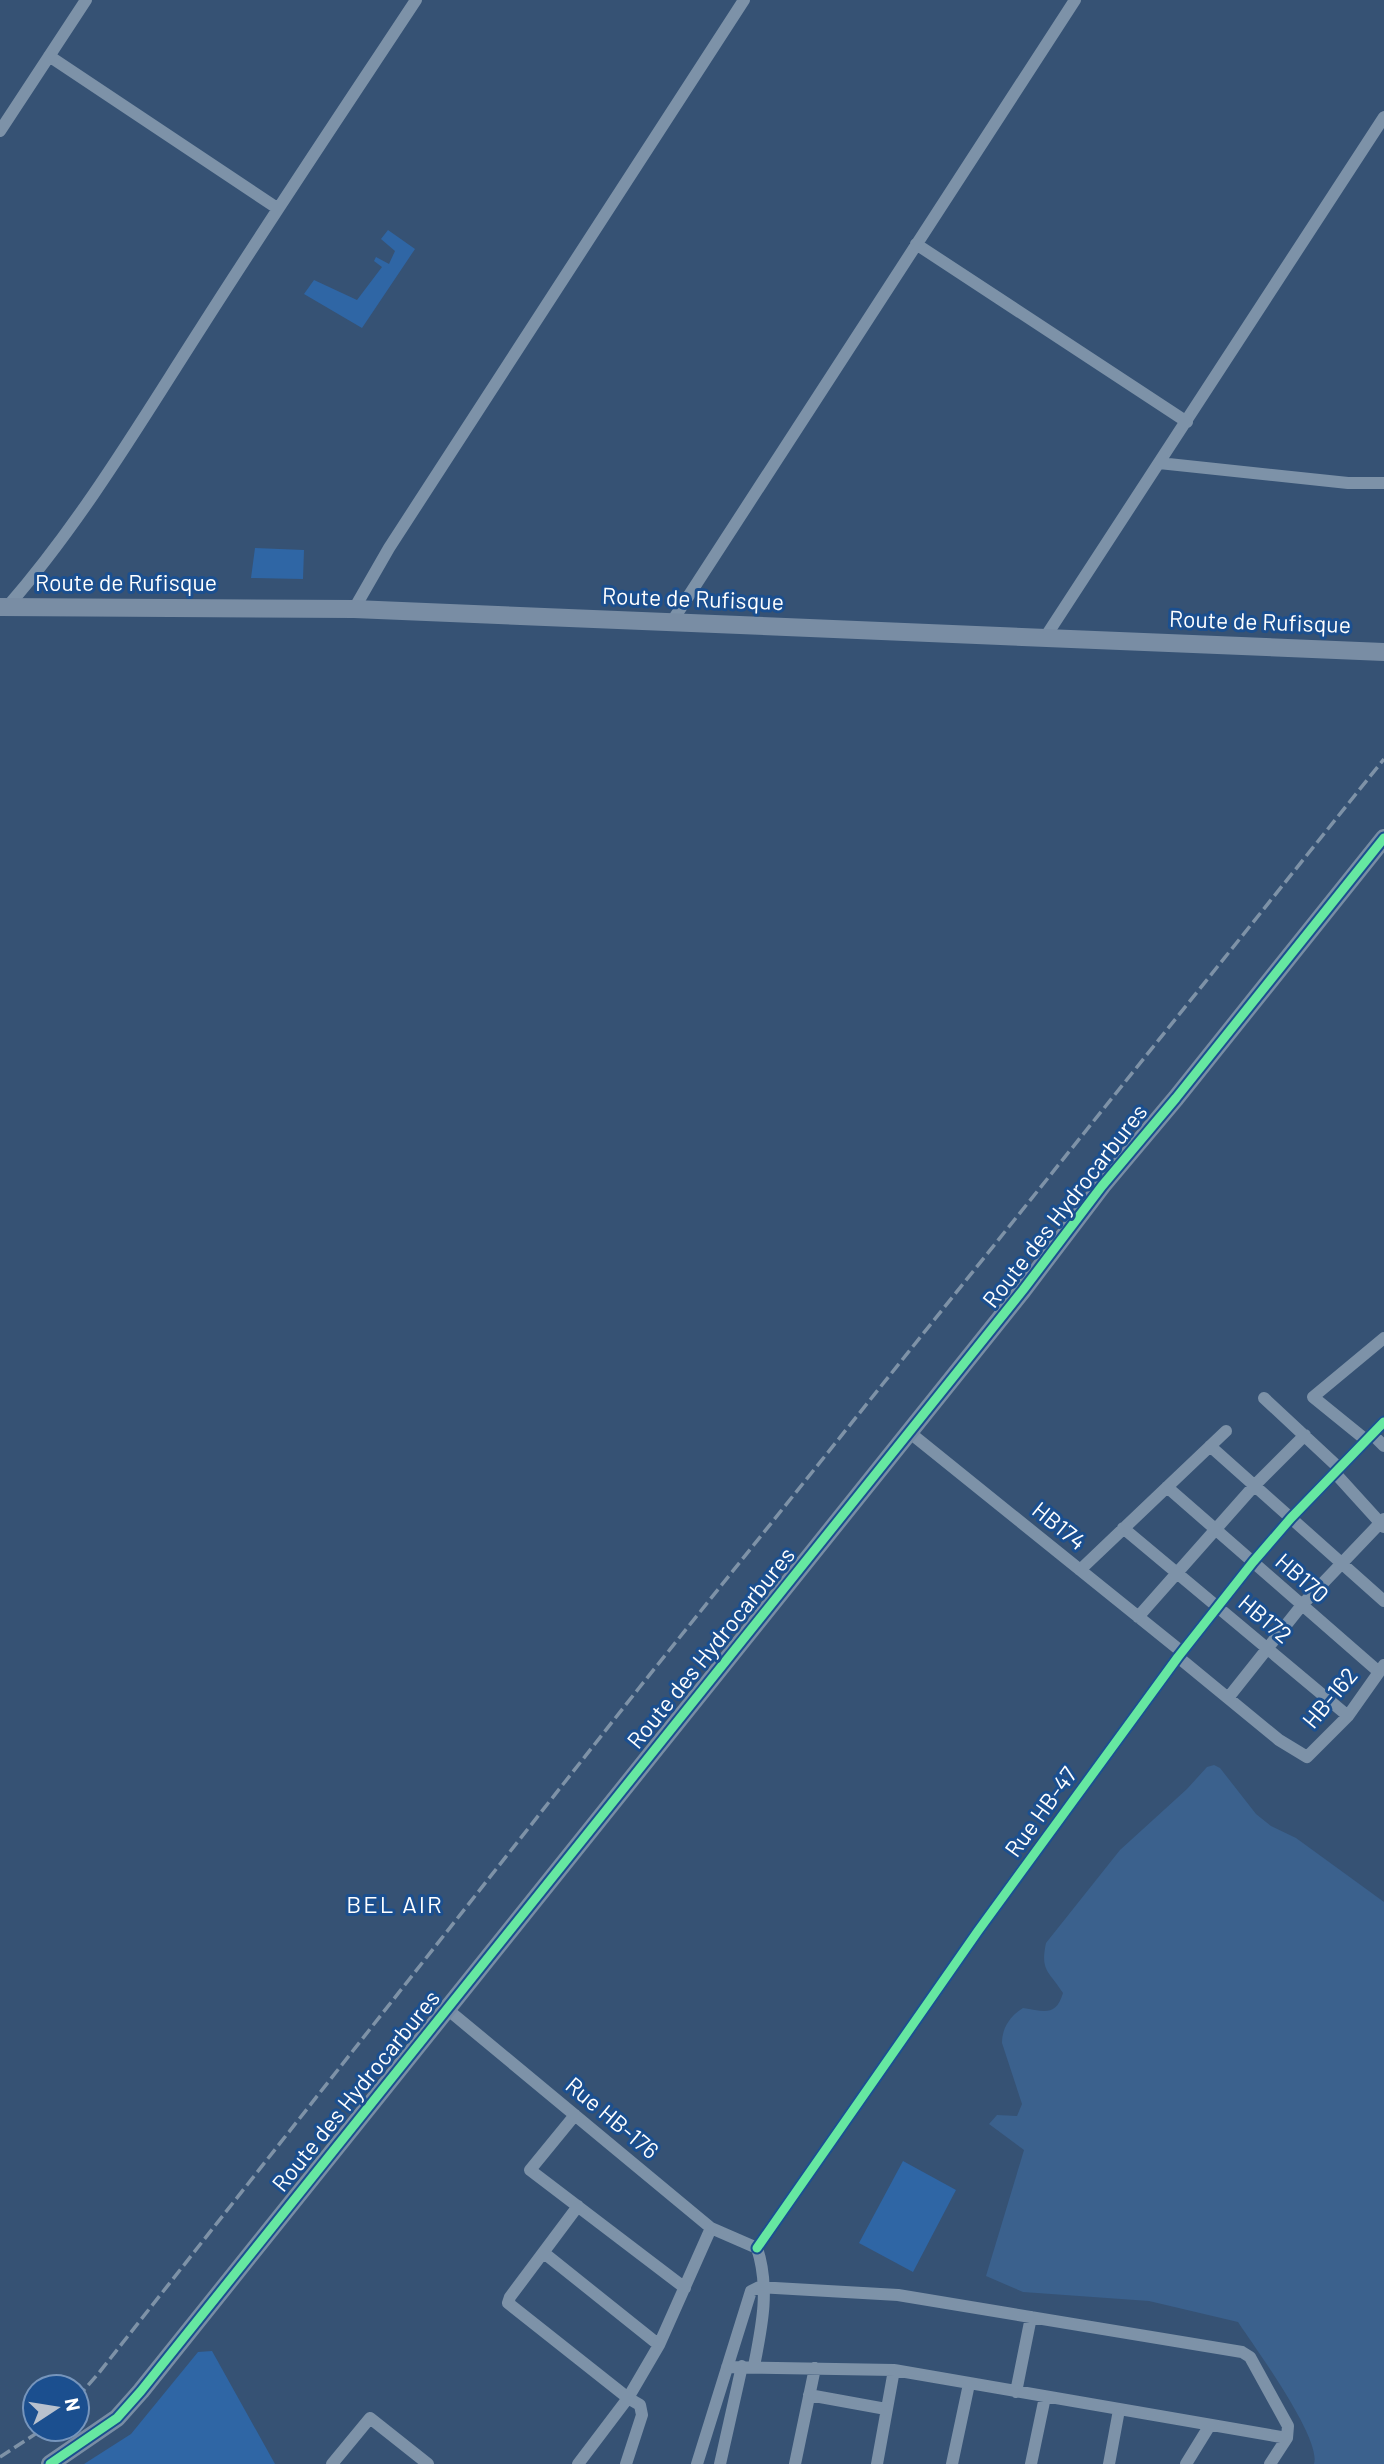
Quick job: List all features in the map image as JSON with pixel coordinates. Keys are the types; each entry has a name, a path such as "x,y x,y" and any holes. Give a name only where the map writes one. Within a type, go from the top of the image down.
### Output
{"street":[{"path":"0,131 86,0"},
{"path":"4,607 41,568 87,505 277,208 416,0"},
{"path":"354,609 390,548 744,0"},
{"path":"671,623 1076,0"},
{"path":"49,56 277,208"},
{"path":"1046,636 1384,117"},
{"path":"916,244 1187,422"},
{"path":"1159,463 1348,483 1384,483"},
{"name":"Route de Rufisque","path":"4,607 354,609 1384,652"},
{"name":"Route des Hydrocarbures","path":"50,2464 117,2418 141,2390 1023,1290 1101,1186 1185,1087 1384,838"},
{"path":"1384,1338 1313,1396 1384,1446"},
{"path":"1228,1698 1340,1562 1383,1523 1305,1435 1264,1398"},
{"name":"Rue HB-47","path":"757,2248 978,1931 1180,1654 1291,1518 1384,1422"},
{"path":"1080,1570 1226,1431"},
{"name":"HB174","path":"909,1432 1138,1617 1279,1740 1307,1757"},
{"path":"1138,1617 1255,1486 1305,1435"},
{"path":"1210,1446 1384,1601"},
{"name":"HB170","path":"1167,1487 1302,1605 1381,1668"},
{"name":"HB172","path":"1124,1528 1348,1716"},
{"name":"HB-162","path":"1307,1757 1348,1716 1381,1668"},
{"name":"Rue HB-176","path":"447,2009 711,2228 757,2248"},
{"path":"575,2115 530,2170 685,2288"},
{"path":"578,2206 509,2299 509,2305 640,2405 642,2410 626,2464"},
{"path":"578,2464 628,2398 659,2345 711,2228"},
{"path":"720,2464 764,2311 765,2287 757,2248"},
{"path":"544,2253 659,2345"},
{"path":"697,2464 751,2291 765,2287 898,2295 1247,2354 1288,2426 1287,2438 1270,2464"},
{"path":"1016,2392 1031,2317"},
{"path":"727,2367 894,2371 1287,2438"},
{"path":"795,2464 815,2368"},
{"path":"877,2464 894,2371"},
{"path":"952,2464 969,2384"},
{"path":"809,2395 886,2409"},
{"path":"1031,2464 1045,2397"},
{"path":"1109,2464 1119,2410"},
{"path":"332,2464 370,2418 428,2464"},
{"path":"1186,2464 1210,2425"}],"shaded area":[{"path":"388,230 415,249 362,328 304,294 314,280 357,300 382,267 374,261 376,257 389,264 395,251 381,239"},
{"path":"255,548 304,550 303,579 251,578"},
{"path":"1214,1765 1220,1768 1256,1814 1271,1826 1296,1838 1384,1902 1384,2464 1314,2464 1314,2452 1298,2414 1238,2322 1149,2301 1023,2292 986,2276 1024,2150 989,2124 997,2115 1017,2116 1022,2104 1002,2043 1005,2027 1023,2008 1048,2011 1057,2006 1063,1993 1045,1965 1046,1943 1120,1850 1187,1789 1207,1767"},
{"path":"903,2161 956,2190 913,2272 859,2243"},
{"path":"212,2351 275,2464 84,2464 131,2434 198,2352"}],"railway":[{"path":"91,2382 639,1688 1384,759"},
{"path":"0,2457 22,2443"}],"cycle path":[{"path":"50,2464 117,2418 141,2391 1023,1290 1102,1186 1384,838"},
{"path":"757,2248 978,1931 1178,1657 1291,1518 1384,1422"}],"district":[{"name":"BEL AIR","path":"395,1905"}]}
